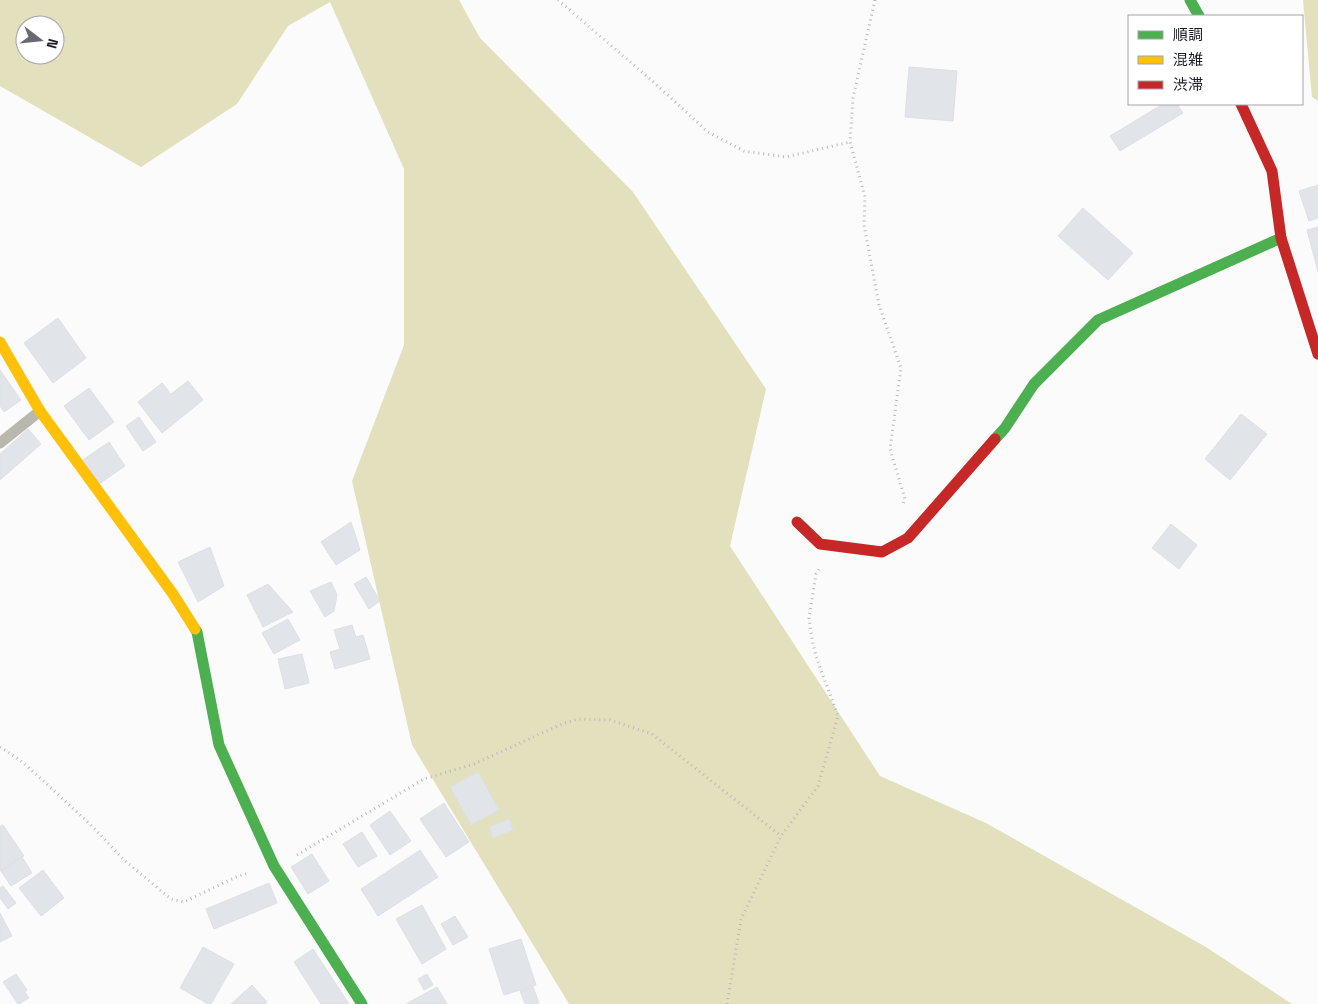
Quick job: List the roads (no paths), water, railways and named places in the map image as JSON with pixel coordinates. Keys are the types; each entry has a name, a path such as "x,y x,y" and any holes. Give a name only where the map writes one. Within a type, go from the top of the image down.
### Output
{"street":[{"path":"1190,0 1198,15"},
{"path":"1241,105 1272,171 1281,238 1318,354"},
{"path":"797,522 820,544 882,552 908,538 1005,428 1034,384 1098,320 1281,238"},
{"path":"0,342 40,411 198,632 219,745 274,866 362,1004"}],"lane":[{"path":"0,443 40,411"}]}
